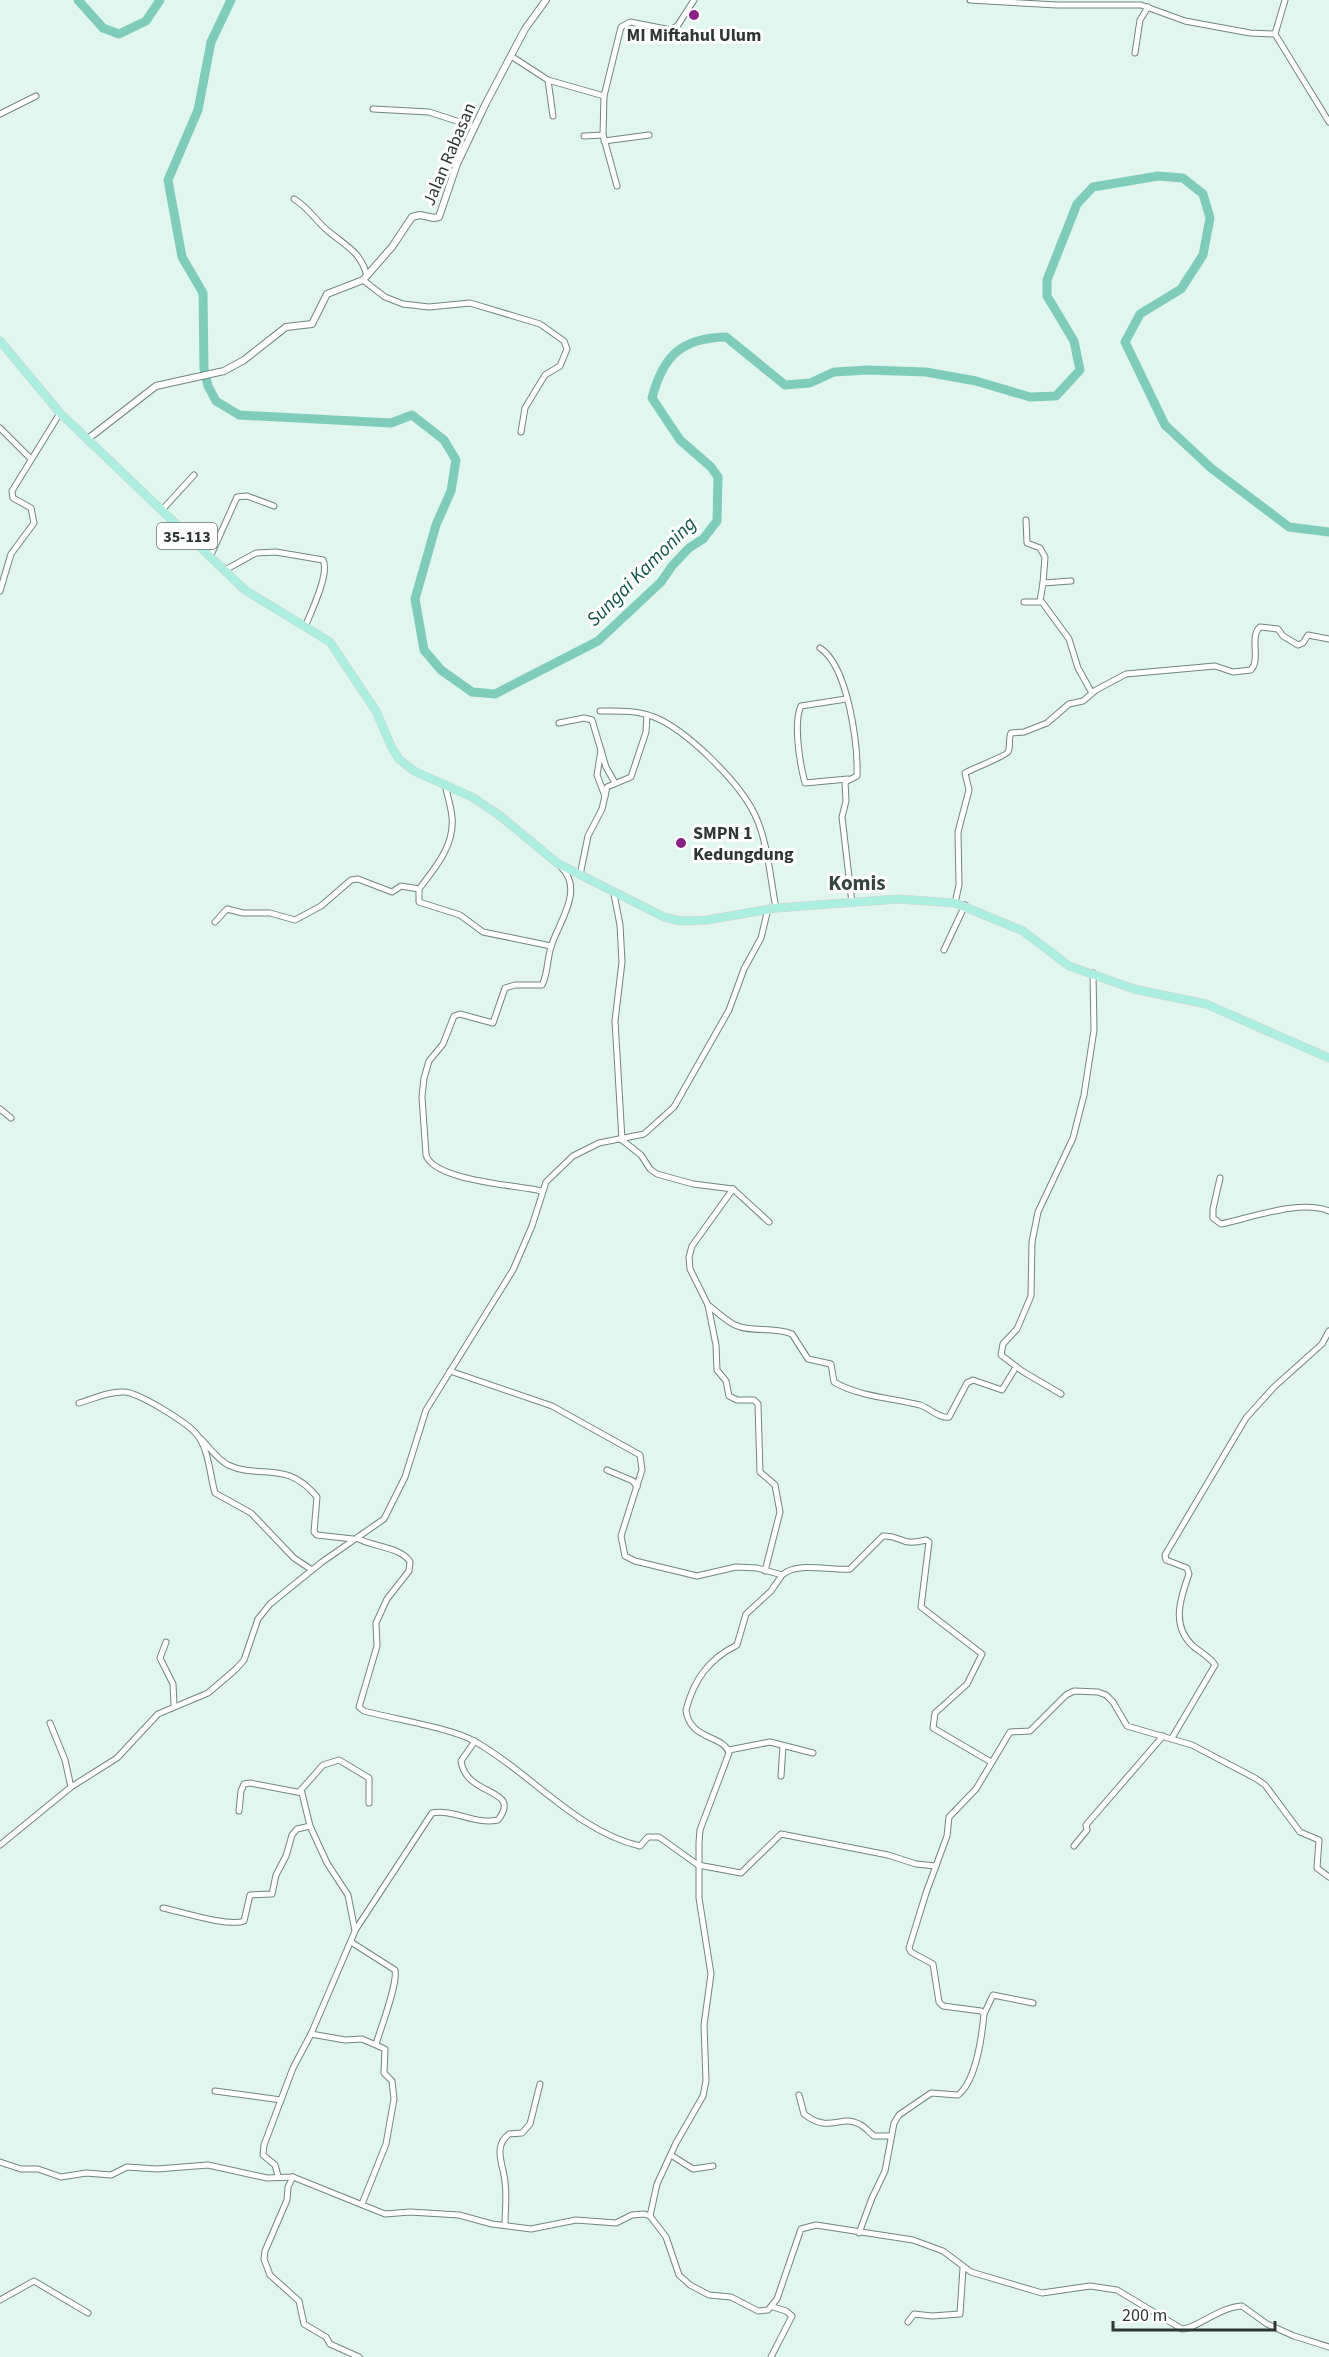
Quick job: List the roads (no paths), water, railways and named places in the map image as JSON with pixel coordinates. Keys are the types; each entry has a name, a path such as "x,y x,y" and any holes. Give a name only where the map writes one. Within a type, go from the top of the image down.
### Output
{"main road":[{"name":"35-113","path":"0,341 60,412 210,557 254,597 334,647 380,719 392,748 414,771 472,797 499,815 557,863 614,894 664,917 681,921 707,920 772,909 898,899 965,905 1023,931 1069,966 1134,989 1206,1004 1329,1058"}],"street":[{"name":"Jalan Rabasan","path":"365,278 412,217 420,215 435,219 440,216 458,164 475,127 525,29 546,0"},
{"path":"617,186 604,138 604,96 623,24 630,22 667,31 676,27 693,0"},
{"path":"970,0 1056,5 1102,2 1148,7 1185,21 1250,33 1275,34"},
{"path":"1285,0 1275,34 1329,122"},
{"path":"1135,52 1140,20 1148,7"},
{"path":"512,56 548,80 604,96"},
{"path":"548,80 553,116"},
{"path":"0,114 36,96"},
{"path":"373,108 429,112 475,127"},
{"path":"584,136 604,138 649,135"},
{"path":"294,199 329,232 354,251 361,260 365,278 385,297 403,304 429,307 475,304 545,326 564,341 567,349 560,366 546,374 529,402 524,413 521,432"},
{"path":"89,438 156,386 210,374 238,364 286,327 312,324 327,294 365,278"},
{"path":"0,591 11,554 34,523 31,508 11,495 60,412"},
{"path":"0,428 31,459"},
{"path":"162,510 194,475"},
{"path":"210,557 237,497 247,496 274,506"},
{"path":"1026,520 1027,543 1040,548 1045,557 1041,602 1069,639 1078,668 1092,693"},
{"path":"225,570 248,556 260,552 276,552 323,560 325,565 322,580 305,627"},
{"path":"1043,583 1071,581"},
{"path":"1024,602 1041,602"},
{"path":"956,903 959,885 958,832 969,790 965,773 979,769 983,763 1005,755 1008,752 1011,733 1024,732 1047,723 1069,704 1083,701 1092,693 1126,674 1215,666 1233,672 1251,670 1254,666 1256,632 1260,627 1278,628 1283,636 1298,645 1302,644 1308,635 1329,639"},
{"path":"820,648 832,660 846,699 854,732 858,774 856,778 806,783 800,754 798,720 801,706 846,699"},
{"path":"0,1845 71,1787 117,1758 137,1739 154,1717 174,1705 208,1693 244,1660 254,1628 263,1611 312,1570 384,1519 405,1477 426,1410 513,1270 532,1226 541,1191 554,1172 573,1156 599,1143 644,1134 670,1112 683,1094 729,1010 744,969 761,938 772,909 759,823 748,804 705,754 676,729 647,715 600,711"},
{"path":"579,875 588,836 607,787 627,781 631,777 646,732 647,715"},
{"path":"559,723 591,719 615,783"},
{"path":"601,750 597,775 605,796"},
{"path":"848,779 845,783 846,801 842,817 852,903"},
{"path":"445,784 452,815 451,830 445,851 419,889 419,902 460,915 483,932 551,946"},
{"path":"541,1191 517,1185 495,1186 461,1176 430,1162 426,1155 422,1097 429,1060 443,1044 454,1016 460,1014 493,1023 505,988 514,985 542,985 551,946 572,894 570,878 557,863"},
{"path":"215,922 227,909 243,913 270,913 295,920 321,906 351,880 358,879 392,891 400,886 419,889"},
{"path":"614,894 620,925 622,962 615,1021 622,1140 641,1155 650,1169 657,1174 693,1184 732,1189 769,1222"},
{"path":"944,950 965,905"},
{"path":"1061,1394 1016,1367 1001,1355 1001,1349 1017,1329 1031,1296 1032,1242 1038,1212 1073,1138 1084,1095 1094,1030 1093,973"},
{"path":"0,1108 11,1118"},
{"path":"1220,1178 1213,1218 1221,1224 1265,1213 1307,1207 1329,1211"},
{"path":"732,1189 692,1246 690,1269 708,1305 716,1346 717,1370 726,1381 729,1396 737,1400 754,1400 758,1404 760,1472 775,1485 780,1512 765,1571"},
{"path":"708,1305 734,1325 745,1328 771,1327 792,1334 808,1359 831,1364 834,1382 841,1386 867,1395 923,1406 944,1418 949,1417 967,1383 974,1380 1002,1390 1016,1367"},
{"path":"1172,1738 1215,1665 1185,1638 1180,1630 1178,1615 1189,1574 1187,1568 1166,1560 1165,1555 1246,1418 1274,1387 1322,1344 1329,1331"},
{"path":"450,1371 552,1406 640,1455 642,1470 621,1536 625,1556 635,1561 697,1576 736,1567 782,1575"},
{"path":"79,1403 114,1393 129,1392 189,1427 230,1466 278,1472 296,1478 317,1497 314,1532 317,1535 341,1540 356,1539 372,1546 403,1554 410,1562 409,1571 387,1599 376,1623 377,1646 359,1707 475,1741 576,1815 600,1829 640,1846 648,1837 659,1837 698,1865 741,1873 781,1834 843,1845 916,1864 936,1866"},
{"path":"199,1436 215,1493 251,1513 294,1557 312,1570"},
{"path":"607,1470 635,1482 637,1488"},
{"path":"813,1753 766,1742 729,1750 696,1731 687,1716 687,1705 697,1682 711,1660 736,1645 746,1614 771,1591 782,1575 788,1571 803,1568 850,1569 883,1536 890,1536 908,1544 926,1540 929,1542 921,1607 982,1654 967,1684 935,1713 933,1728 991,1762"},
{"path":"166,1642 160,1658 173,1684 174,1705"},
{"path":"984,2014 981,2011 943,2006 939,2002 933,1964 911,1952 909,1948 947,1836 949,1817 976,1789 1006,1735 1030,1731 1066,1695 1074,1691 1098,1692 1106,1695 1113,1702 1127,1726 1192,1745 1265,1785 1300,1832 1319,1840 1317,1868 1329,1877"},
{"path":"50,1723 65,1760 71,1787"},
{"path":"1074,1846 1087,1830 1086,1825 1163,1736"},
{"path":"278,2176 275,2165 262,2152 293,2068 311,2034 355,1930 432,1813 445,1813 480,1822 498,1820 505,1811 506,1803 503,1798 481,1789 465,1772 461,1761 475,1741"},
{"path":"781,1776 783,1746"},
{"path":"650,2216 657,2184 703,2096 706,2081 704,2025 711,1974 699,1898 700,1830 729,1750"},
{"path":"300,1791 322,1765 339,1760 367,1774 369,1803"},
{"path":"239,1811 241,1791 244,1785 250,1783 300,1791 304,1795 310,1826 327,1863 348,1895 355,1930"},
{"path":"163,1908 219,1920 238,1923 244,1921 249,1895 272,1894 276,1875 286,1856 292,1835 297,1829 310,1826"},
{"path":"351,1942 395,1970 396,1986 388,1998 376,2044"},
{"path":"859,2233 885,2171 891,2136 899,2115 922,2097 940,2092 958,2095 964,2090 981,2038 984,2014 993,1995 1033,2003"},
{"path":"311,2034 345,2040 362,2039 385,2049 384,2073 392,2081 394,2099 383,2155 362,2204"},
{"path":"505,2225 505,2182 500,2164 502,2141 509,2134 522,2133 530,2124 540,2084"},
{"path":"215,2091 281,2100"},
{"path":"799,2095 804,2114 818,2123 852,2122 861,2124 874,2136 891,2136"},
{"path":"671,2155 693,2169 713,2166"},
{"path":"0,2162 21,2169 38,2169 61,2177 86,2173 111,2175 127,2167 157,2169 205,2165 267,2178 293,2177 385,2214 410,2212 459,2215 537,2229 566,2221 611,2224 622,2222 632,2215 650,2216 666,2237 679,2275 690,2285 709,2295 731,2297 754,2310 766,2311 773,2307 801,2229 816,2225 913,2240 943,2251 963,2268 994,2280 1048,2294 1090,2286 1117,2290 1182,2329 1188,2329 1215,2313 1242,2306 1267,2324 1294,2336 1329,2346"},
{"path":"293,2177 288,2187 287,2200 265,2251 264,2259 270,2275 300,2302 303,2321 307,2327 326,2337 332,2345 359,2357"},
{"path":"908,2322 915,2314 932,2316 960,2314 963,2268"},
{"path":"0,2300 34,2281 88,2313"},
{"path":"771,2357 792,2316 786,2311 773,2307"}],"waterway":[{"name":"Sungai Kamoning","path":"78,0 103,28 119,34 146,21 160,0"},
{"name":"Sungai Kamoning","path":"231,0 211,42 198,110 168,180 182,257 203,293 204,369 208,386 216,401 239,415 391,423 412,415 444,440 456,460 451,491 436,525 415,599 424,650 441,670 472,692 495,694 598,641 661,582 672,566 689,548 703,539 717,521 718,477 711,467 680,440 652,398 656,383 668,361 686,346 710,338 726,337 785,385 810,383 834,372 868,370 926,372 976,381 1030,397 1056,396 1080,370 1074,341 1047,296 1047,280 1077,204 1093,187 1158,176 1183,178 1203,194 1210,218 1203,255 1181,289 1140,314 1125,342 1165,425 1211,468 1289,527 1329,532"}],"place":[{"name":"MI Miftahul Ulum","path":"694,15"},
{"name":"SMPN 1 Kedungdung","path":"681,843"}],"district":[{"name":"Komis","path":"857,883"}]}
